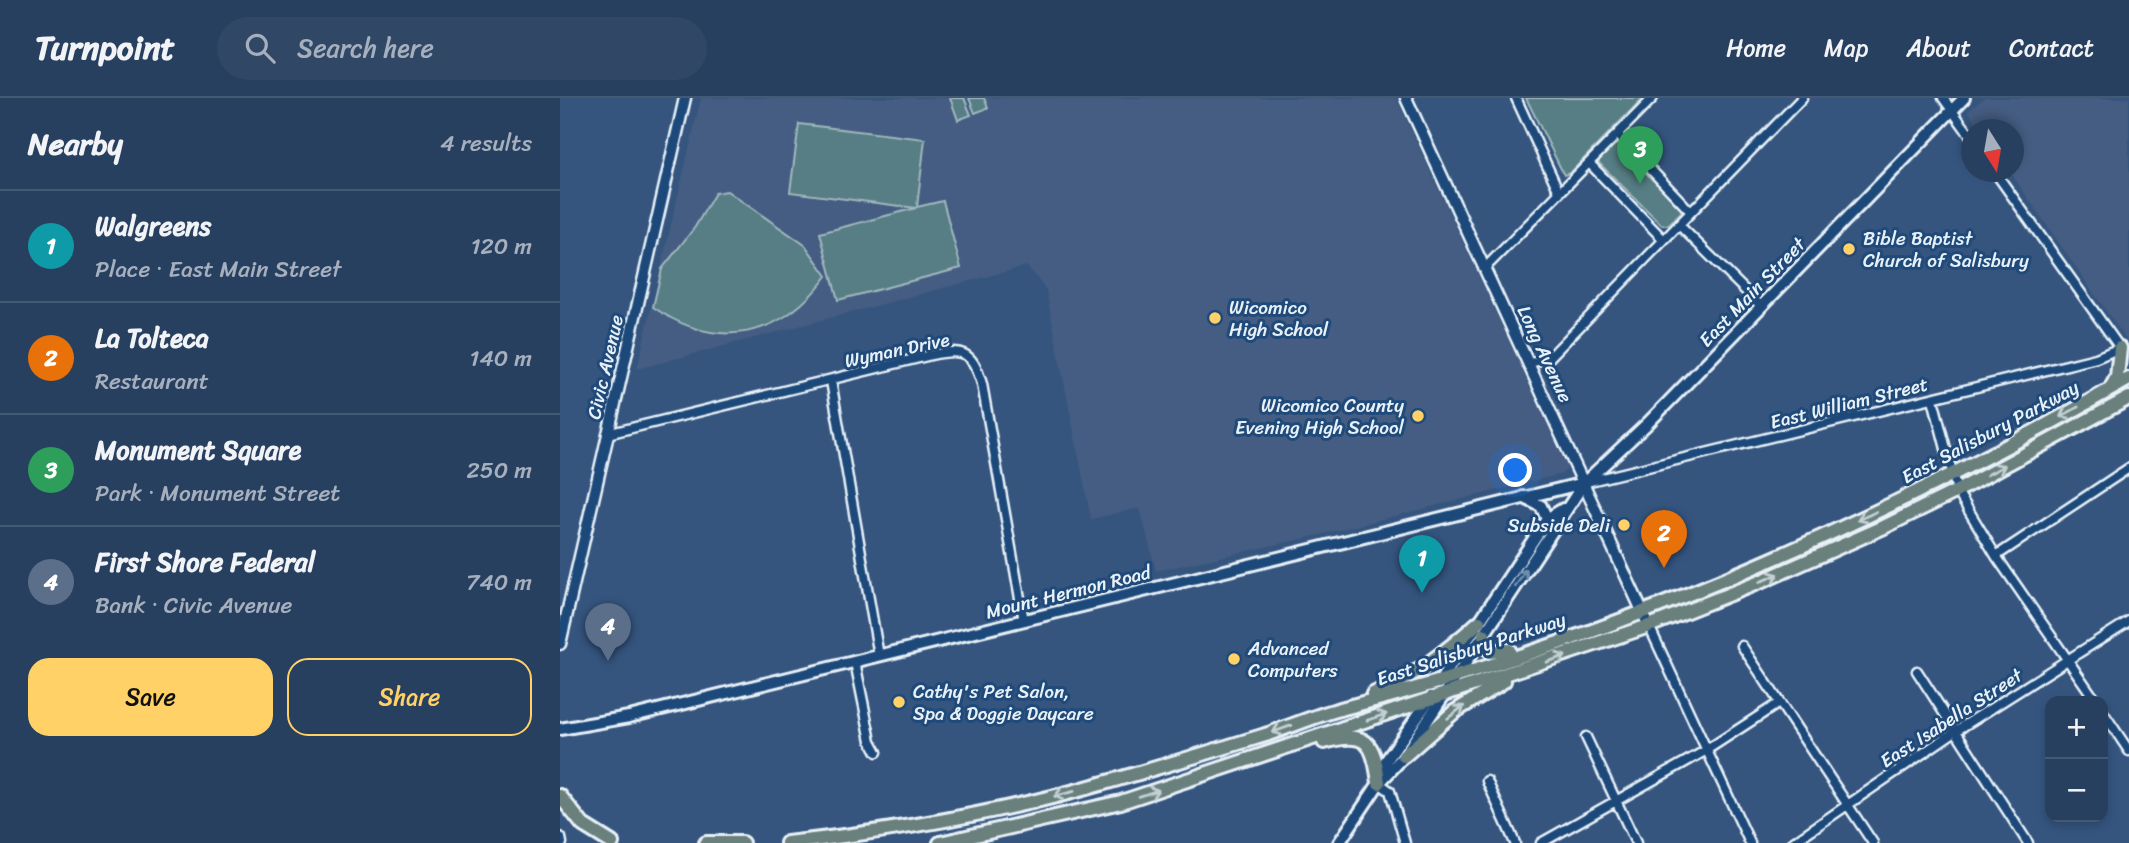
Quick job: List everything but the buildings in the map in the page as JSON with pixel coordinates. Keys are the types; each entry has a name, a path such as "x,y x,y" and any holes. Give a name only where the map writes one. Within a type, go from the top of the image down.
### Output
{"main road":[{"name":"East Main Street","path":"1378,783 1381,768 1547,519 1563,509 1584,483 1614,458 1964,98"},
{"path":"2107,391 2116,380 2124,353"},
{"name":"East Salisbury Parkway","path":"787,843 924,824 1011,807 1188,759 1547,645 1757,566 1952,476 2129,379"},
{"name":"East Salisbury Parkway","path":"940,843 1110,804 1523,670 1649,626 1803,564 1957,491 2127,400"},
{"name":"Mount Hermon Road","path":"560,729 629,717 1584,483"},
{"path":"1524,497 1541,506 1547,519"},
{"name":"East Main Street","path":"1339,843 1378,783 1404,756 1460,673 1558,524 1563,509"},
{"path":"1346,707 1410,677 1445,653 1479,622"},
{"path":"1484,635 1488,649 1493,653 1523,646 1547,645"},
{"path":"1404,756 1454,712 1523,670"},
{"path":"1265,753 1352,736 1368,743 1373,750 1378,783"},
{"path":"560,796 583,825 612,843"},
{"path":"706,843 742,843"}],"street":[{"name":"Civic Avenue","path":"560,644 685,98"},
{"name":"Long Avenue","path":"1405,98 1530,363 1649,626"},
{"path":"1516,98 1559,192"},
{"path":"1485,268 1559,192 1591,165 1653,98"},
{"path":"1530,363 1549,358 1802,98"},
{"path":"1943,98 1961,123"},
{"path":"1619,136 1691,212"},
{"path":"1591,165 1664,240"},
{"path":"2002,182 2124,353"},
{"path":"1679,225 1762,307"},
{"name":"Wyman Drive","path":"607,434 946,352 963,352 970,357 982,384 1024,621"},
{"name":"East William Street","path":"1584,483 2124,353"},
{"path":"831,381 879,656"},
{"path":"1933,399 1957,491 1996,556 2092,696"},
{"path":"1996,556 2129,468"},
{"name":"East Isabella Street","path":"1792,843 1954,732 2128,623"},
{"path":"1649,626 1750,843"},
{"path":"1742,646 1873,843"},
{"path":"855,662 871,741 877,752"},
{"path":"1917,671 2028,843"},
{"path":"1541,843 1705,751 1779,702"},
{"path":"2108,720 2129,751"},
{"path":"1586,737 1636,843"},
{"path":"1487,781 1515,843"},
{"path":"1378,783 1390,791 1405,843"}],"shaded area":[{"name":"Wicomico High School","path":"701,98 1396,98 1567,466 1566,470 1562,474 1315,536 1156,571 1140,508 1091,519 1046,290 1027,266 637,369"},
{"path":"1984,98 2129,98 2129,344 2017,182 2024,182 2024,119 1974,119 1968,111"}],"green space":[{"path":"950,98 964,98 971,115 958,120"},
{"path":"969,98 984,98 988,108 975,113"},
{"path":"1526,98 1643,98 1570,173 1564,175"},
{"path":"799,124 925,139 917,207 943,201 961,268 838,300 820,233 916,208 790,192"},
{"path":"1620,144 1681,204 1682,211 1668,225 1662,225 1599,163 1599,158 1613,145"},
{"path":"727,191 805,245 827,276 809,297 790,313 769,325 747,332 701,330 677,321 653,307 662,269 695,227 715,193"}],"place":[{"name":"Monument Square","path":"1640,184"},
{"name":"Bible Baptist Church of Salisbury","path":"1849,249"},
{"name":"Wicomico High School","path":"1215,318"},
{"name":"Wicomico County Evening High School","path":"1418,416"},
{"name":"Subside Deli","path":"1624,525"},
{"name":"La Tolteca","path":"1664,568"},
{"name":"Walgreens","path":"1422,593"},
{"name":"Advanced Computers","path":"1234,659"},
{"name":"First Shore Federal","path":"608,661"},
{"name":"Cathy's Pet Salon, Spa & Doggie Daycare","path":"899,702"}]}
